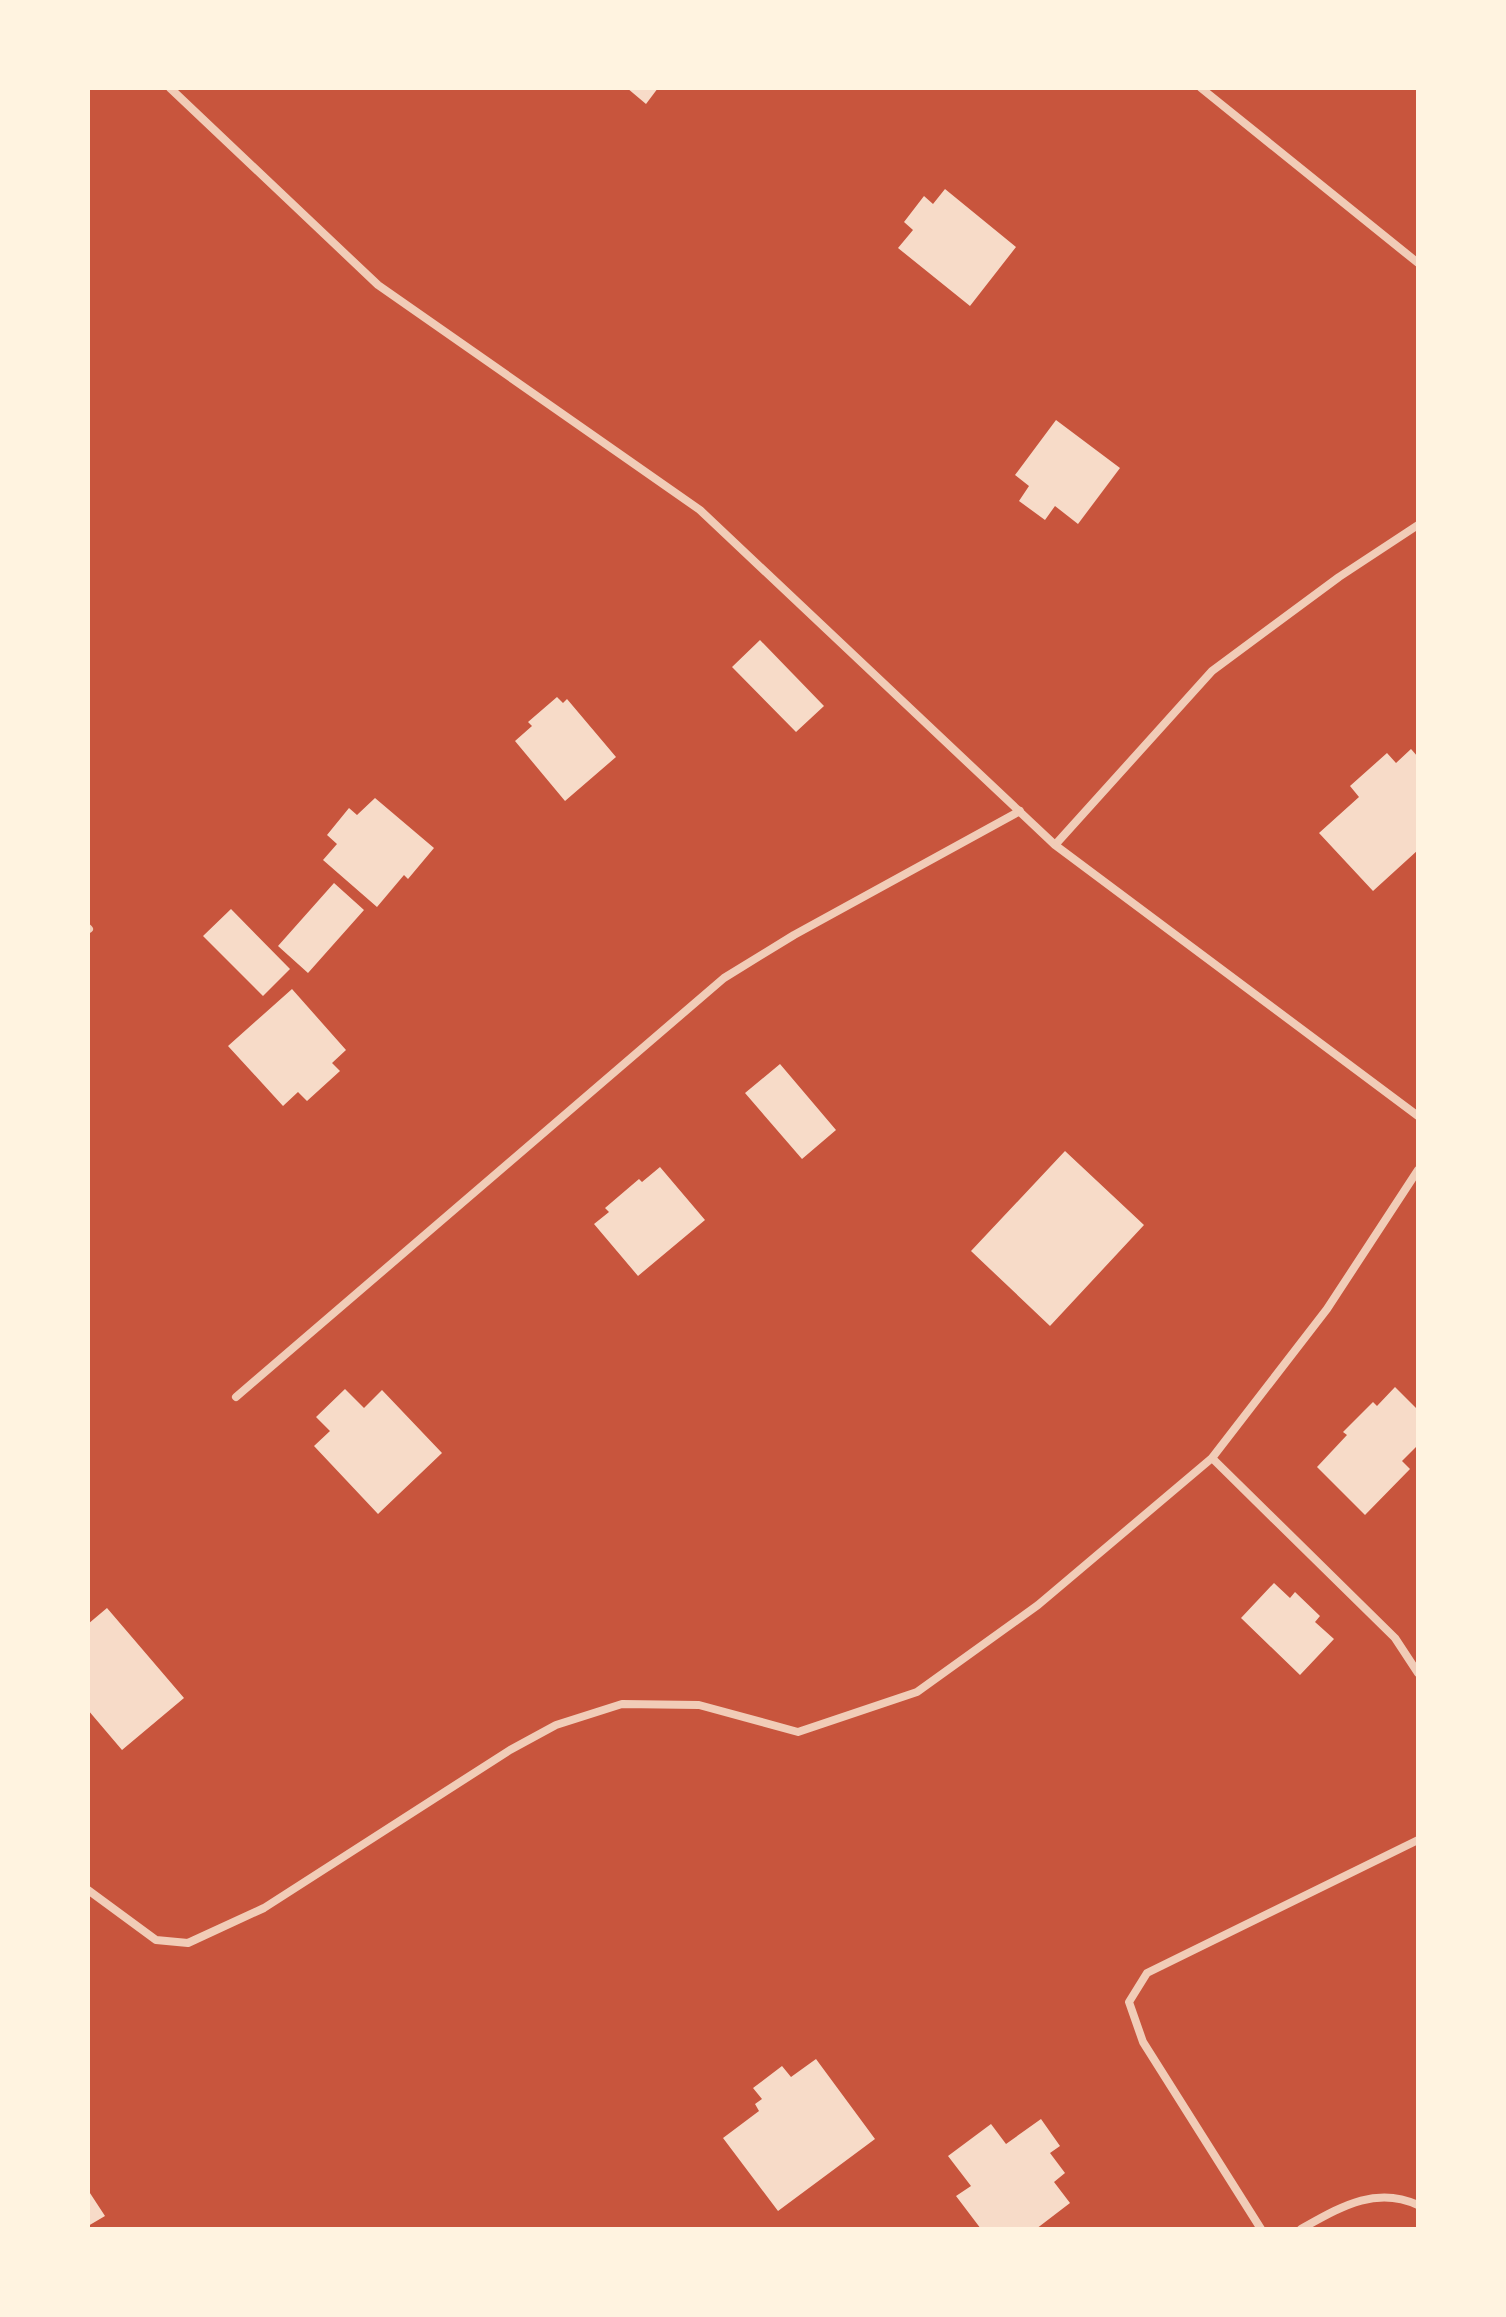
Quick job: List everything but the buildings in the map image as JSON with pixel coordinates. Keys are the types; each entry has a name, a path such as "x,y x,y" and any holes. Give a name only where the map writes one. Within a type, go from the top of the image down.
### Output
{"street":[{"path":"170,88 378,285 700,510 1055,845 1418,1116"},
{"path":"1201,88 1418,263"},
{"path":"1055,845 1212,671 1339,577 1418,525"},
{"path":"236,1397 724,978 794,935 1020,811"},
{"path":"88,1890 156,1940 188,1943 264,1908 510,1750 556,1725 622,1704 699,1705 798,1732 917,1692 1038,1605 1212,1458 1327,1309 1418,1170"},
{"path":"1212,1458 1395,1638 1418,1673"},
{"path":"1261,2229 1143,2042 1129,2002 1147,1973 1418,1840"},
{"path":"1301,2229 1352,2201 1384,2196 1418,2205"}]}
